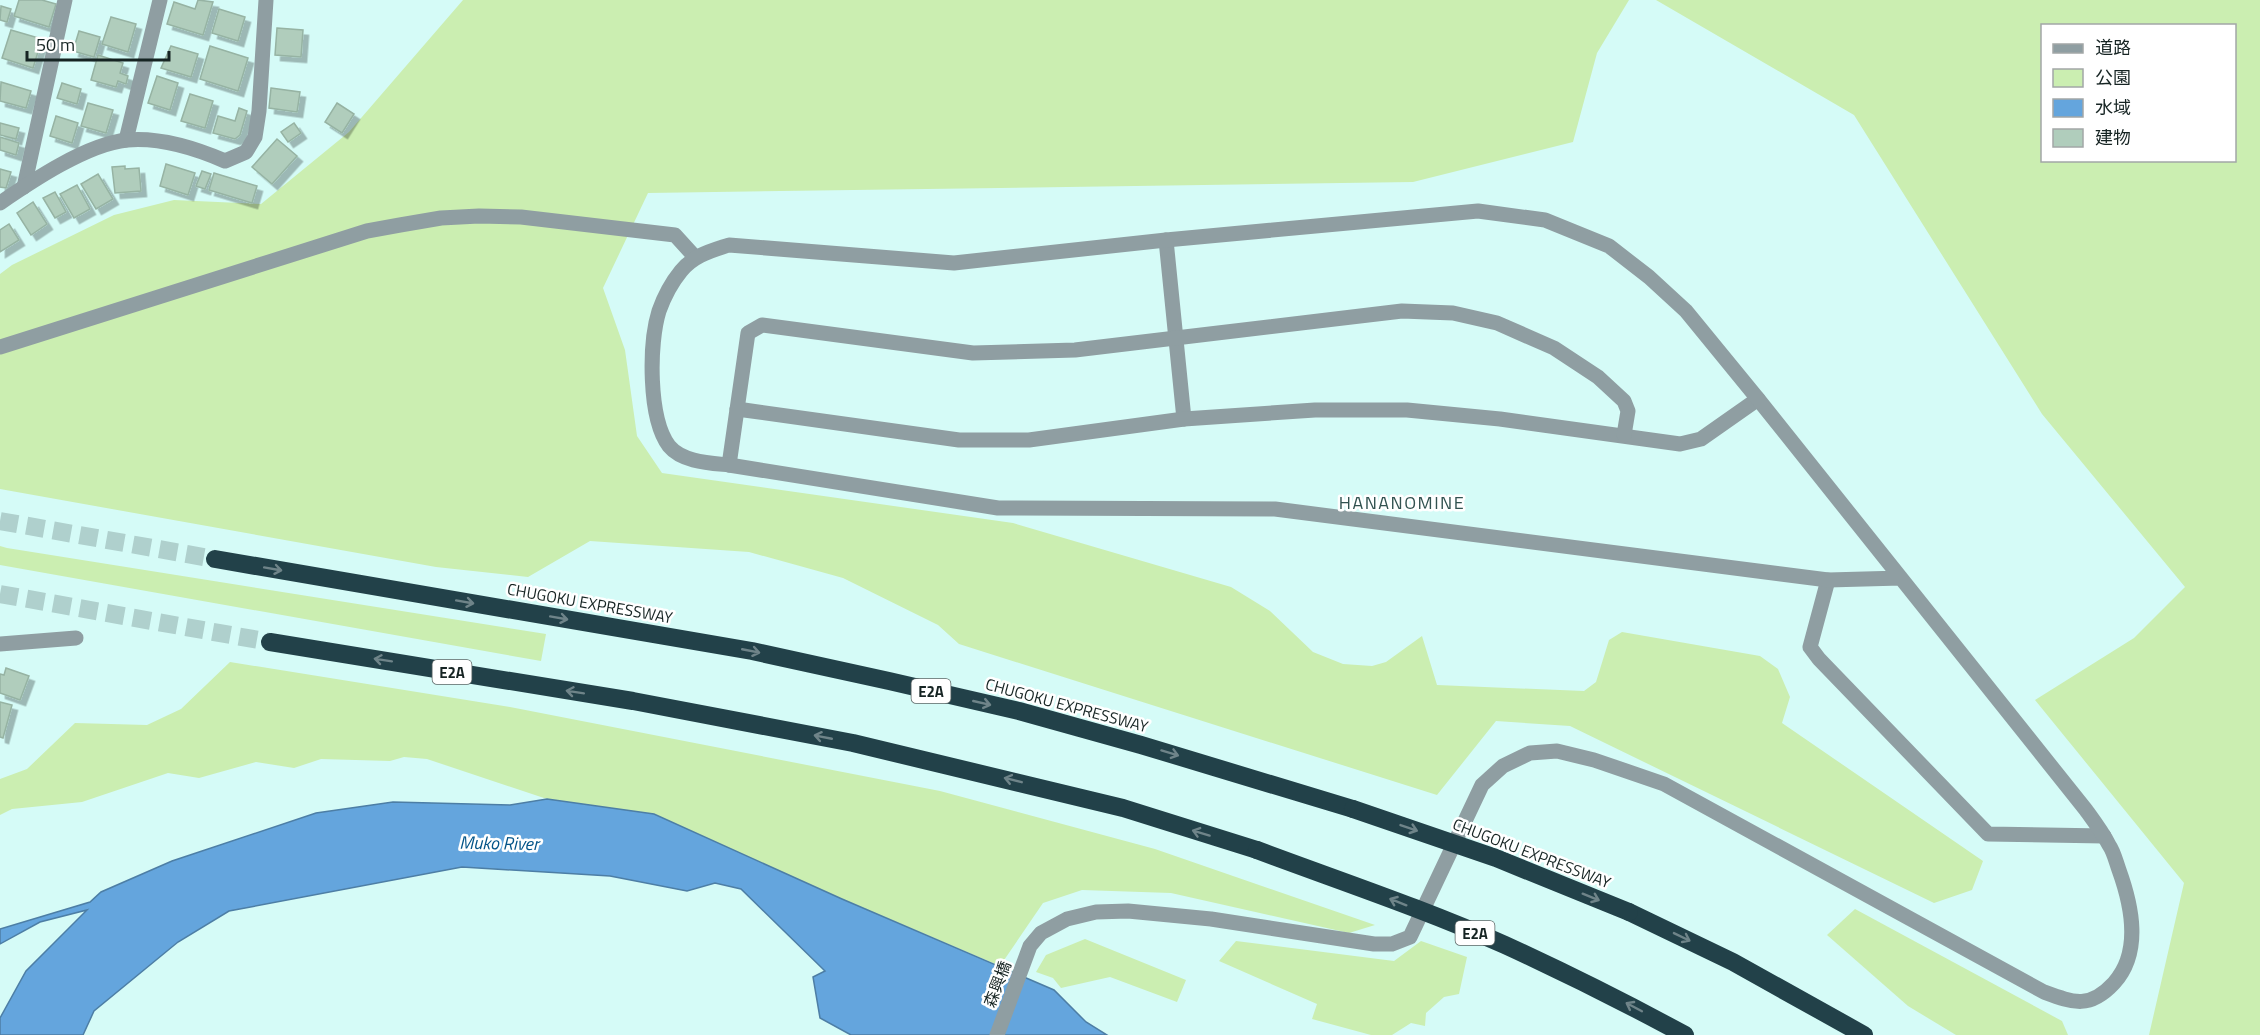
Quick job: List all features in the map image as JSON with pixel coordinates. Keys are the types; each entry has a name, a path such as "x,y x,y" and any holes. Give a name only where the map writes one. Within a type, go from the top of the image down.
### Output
{"highway":[{"name":"CHUGOKU EXPRESSWAY","path":"215,559 752,651 1019,711 1141,745 1353,809 1496,858 1629,912 1733,962 1864,1035"},
{"name":"E2A","path":"270,642 633,701 853,743 1123,808 1257,850 1386,897 1504,945 1617,999 1685,1035"}],"street":[{"path":"24,187 65,0"},
{"path":"126,140 160,0"},
{"path":"0,203 76,156 126,140 165,142 199,150 225,161 246,152 255,137 259,111 266,0"},
{"path":"1901,578 1828,580 1275,509 998,507 729,465 695,462 670,447 658,423 653,384 654,345 659,311 678,276 695,257 729,244 954,263 1166,240 1478,212 1545,220 1609,246 1649,277 1686,311 1758,399 1901,578 2086,810 2104,836"},
{"path":"0,347 367,231 441,218 521,217 675,235 695,257"},
{"path":"1166,240 1184,419"},
{"path":"729,465 748,333 762,325 973,353 1075,350 1402,311 1453,313 1497,323 1554,348 1598,377 1624,401 1628,411 1624,435"},
{"path":"736,409 959,440 1029,440 1184,419 1316,410 1407,410 1500,419 1680,444 1701,439 1758,399"},
{"path":"1828,580 1810,647 1988,834 2104,836"},
{"path":"0,644 76,638"},
{"name":"森興橋","path":"997,1035 1030,946 1041,933 1067,919 1096,912 1128,911 1211,919 1374,944 1392,944 1410,937 1482,785 1503,766 1530,753 1557,751 1594,760 1664,784 2044,992 2071,1002 2090,1002 2106,992 2122,974 2131,948 2132,919 2125,887 2104,836"}],"green space":[{"path":"463,0 1629,0 1597,53 1573,142 1413,182 648,193 603,288 625,350 637,436 662,473 1013,523 1231,587 1270,611 1313,652 1343,664 1372,666 1386,662 1422,636 1437,685 1584,691 1596,682 1609,640 1622,632 1760,656 1778,669 1790,697 1782,723 1983,861 1972,890 1934,903 1570,726 1496,721 1437,795 959,644 938,625 843,578 749,552 590,541 528,577 436,567 0,489 0,274 12,265 114,215 174,200 261,204 349,132"},
{"path":"1656,0 2260,0 2260,1035 2149,1035 2184,883 2035,700 2134,638 2185,587 2042,414 1854,115"},
{"path":"0,546 546,634 541,661 0,565"},
{"path":"230,662 510,707 940,791 1155,849 1375,925 1349,933 1171,893 1082,890 1043,903 1000,966 842,899 654,814 547,799 427,759 404,757 390,761 321,759 294,768 256,762 199,778 168,773 82,802 12,809 0,815 0,779 27,769 75,723 147,725 181,709"},
{"path":"1855,909 2062,1021 2068,1035 1956,1035 1908,1006 1827,935"},
{"path":"1085,939 1186,980 1177,1002 1110,977 1061,988 1053,978 1036,972 1046,955"},
{"path":"1236,941 1394,961 1421,941 1467,957 1459,994 1444,997 1426,1013 1425,1026 1411,1023 1392,1035 1371,1035 1312,1019 1317,1004 1219,961"}],"water":[{"name":"Muko River","path":"547,799 654,814 842,899 1054,990 1086,1022 1107,1035 851,1035 820,1018 813,977 825,971 741,889 715,883 687,891 610,876 462,867 229,911 178,942 94,1011 83,1035 0,1035 0,1018 26,971 87,910 40,922 0,944 0,929 90,902 101,892 172,861 316,813 393,802 510,805"}],"building":[{"path":"19,0 42,0 56,4 49,27 14,16"},
{"path":"198,0 213,2 203,35 167,24 174,2 195,9"},
{"path":"1,6 11,9 7,22 0,20"},
{"path":"219,9 245,17 238,41 212,33"},
{"path":"111,17 136,24 128,52 102,44"},
{"path":"277,28 303,30 301,57 275,55"},
{"path":"11,30 42,39 33,68 2,58"},
{"path":"79,31 100,37 94,57 73,51"},
{"path":"171,46 198,54 191,77 161,68"},
{"path":"210,46 248,58 238,91 200,79"},
{"path":"98,55 123,63 120,73 128,76 126,84 118,81 116,87 91,80"},
{"path":"157,76 178,83 170,110 148,103"},
{"path":"1,82 31,91 26,108 0,101"},
{"path":"62,83 81,89 77,104 57,98"},
{"path":"271,88 300,92 297,112 269,108"},
{"path":"190,94 213,101 205,128 181,121"},
{"path":"88,103 113,110 106,133 81,126"},
{"path":"337,103 354,114 342,133 325,122"},
{"path":"239,108 247,111 240,135 235,139 213,133 218,116 235,121"},
{"path":"56,116 78,123 72,143 50,136"},
{"path":"0,123 19,128 16,139 0,135"},
{"path":"294,123 301,133 288,142 281,132"},
{"path":"0,137 19,143 16,155 0,150"},
{"path":"277,139 297,156 272,184 252,167"},
{"path":"166,164 195,173 188,195 160,186"},
{"path":"125,166 125,169 139,168 141,191 115,193 112,167"},
{"path":"0,169 11,172 6,188 0,187"},
{"path":"202,171 211,174 205,189 196,186"},
{"path":"214,173 257,186 252,203 209,190"},
{"path":"98,174 113,199 96,209 81,184"},
{"path":"77,185 90,209 74,218 60,194"},
{"path":"55,192 66,212 55,218 43,198"},
{"path":"33,202 47,224 31,235 17,213"},
{"path":"9,224 19,240 0,252 0,230"},
{"path":"6,668 29,676 20,700 0,693 0,674 4,675"},
{"path":"0,702 12,705 3,738 0,737"}],"tunnel":[{"path":"0,521 215,559"},
{"path":"0,594 270,642"}],"district":[{"name":"HANANOMINE","path":"1402,502"}]}
